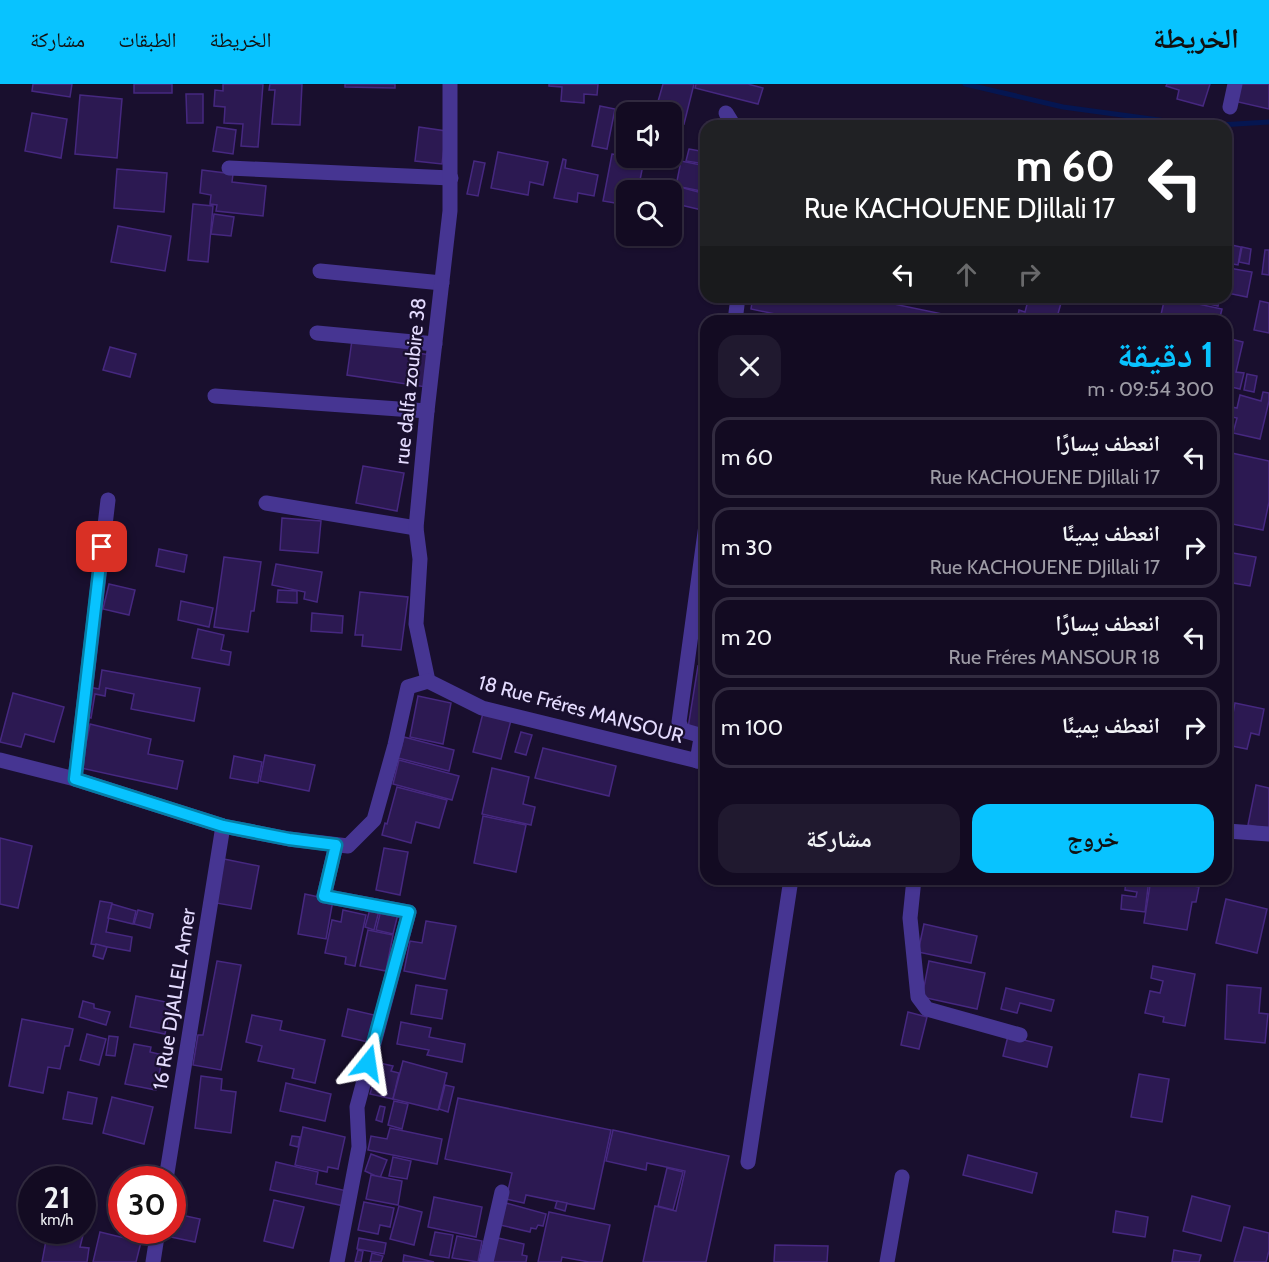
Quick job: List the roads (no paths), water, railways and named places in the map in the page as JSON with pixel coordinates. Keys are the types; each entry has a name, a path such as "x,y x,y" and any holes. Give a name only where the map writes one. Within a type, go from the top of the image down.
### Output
{"street":[{"name":"rue dalfa zoubire 38","path":"428,681 416,624 420,559 416,528 450,212 450,84"},
{"path":"1230,107 1235,84"},
{"path":"229,168 451,178"},
{"path":"320,271 442,283"},
{"path":"317,333 435,344"},
{"path":"215,396 427,411"},
{"path":"75,779 108,500"},
{"path":"266,503 416,528"},
{"path":"700,569 679,722 682,730 700,736"},
{"path":"0,760 75,779 223,826 289,839 348,846 374,820 408,687 428,681"},
{"name":"18 Rue Fréres MANSOUR","path":"428,681 482,708 700,762"},
{"name":"16 Rue DJALLEL Amer","path":"168,1166 223,826"},
{"path":"1232,831 1269,834"},
{"path":"336,845 324,896 409,912 357,1107 359,1147 337,1262"},
{"path":"748,1162 790,885"},
{"path":"913,885 910,918 918,997 922,1003 927,1010 1020,1035"},
{"path":"887,1262 902,1177"},
{"path":"486,1262 502,1192"},
{"path":"153,1262 156,1244"}],"waterway":[{"path":"965,84 1063,107 1159,120"},
{"path":"1232,124 1269,122"}]}
